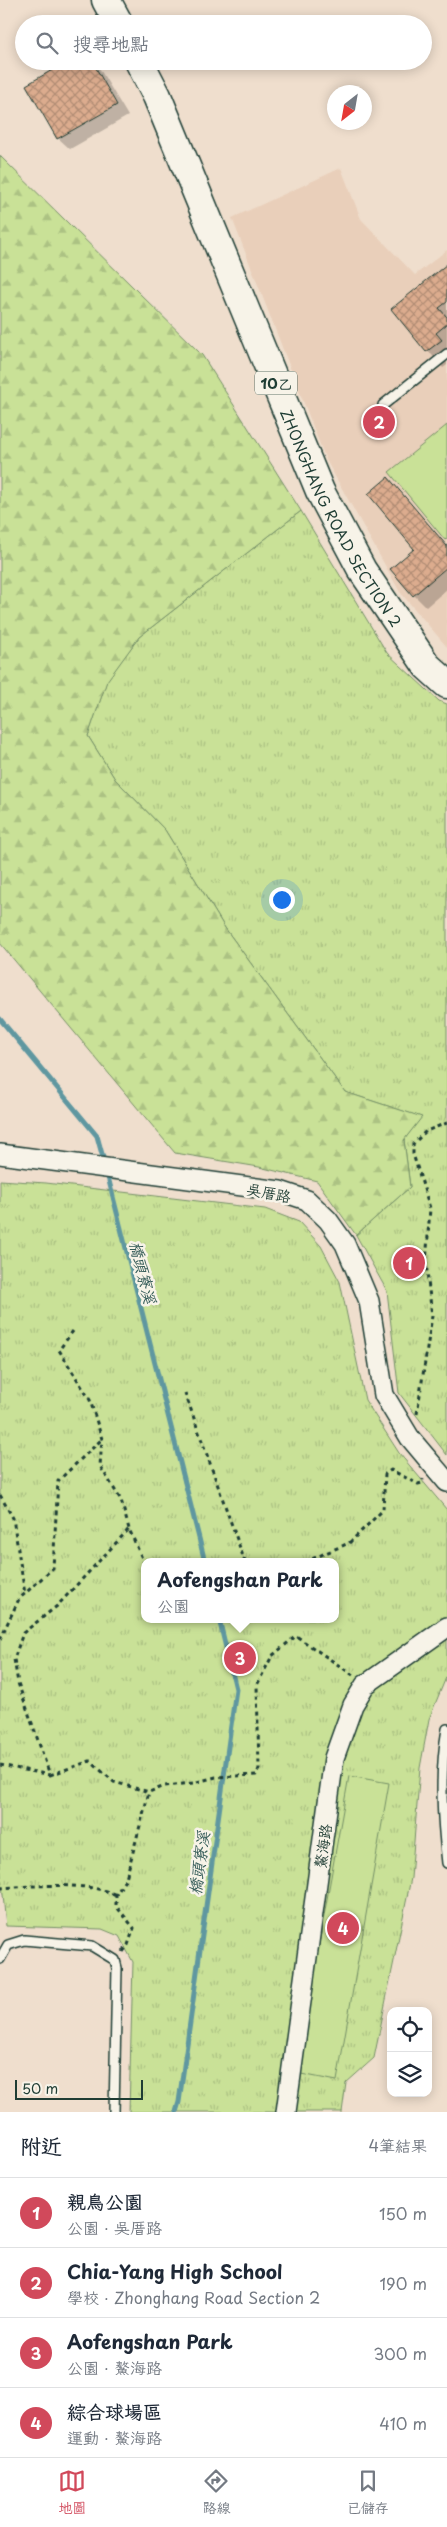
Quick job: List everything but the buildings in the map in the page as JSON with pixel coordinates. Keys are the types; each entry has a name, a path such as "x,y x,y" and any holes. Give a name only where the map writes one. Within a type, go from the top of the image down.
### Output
{"main road":[{"path":"106,0 114,15"},
{"name":"ZHONGHANG ROAD SECTION 2","path":"144,70 157,96 320,491 362,570 428,666 447,684"}],"street":[{"name":"吳厝路","path":"0,1154 280,1191 307,1200 328,1220 345,1244 369,1301 384,1395 410,1438 447,1482"},
{"name":"鰲海路","path":"286,2112 334,1758 353,1705 365,1685 447,1627"}],"lane":[{"path":"383,405 447,354"},
{"path":"447,1729 444,1747 442,1815 447,1864"},
{"path":"0,1959 8,1945 24,1940 92,1946 116,1960 114,2112"}],"path":[{"path":"410,1438 416,1415 432,1316 426,1263 430,1208 413,1154 413,1144 426,1131 447,1123"},
{"path":"73,1331 59,1350 90,1400 102,1439 100,1466 121,1500 129,1529 142,1558"},
{"path":"185,1393 244,1558"},
{"path":"0,1639 19,1599 52,1568 58,1481 102,1439"},
{"path":"312,1558 349,1543 383,1510 385,1474 390,1470 418,1484 422,1483 424,1473"},
{"path":"0,1495 13,1518 25,1594"},
{"path":"50,1775 18,1683 14,1659 23,1633 57,1606 129,1529"},
{"path":"0,1765 50,1775 90,1761 114,1782 149,1792 165,1786 193,1783 216,1777 256,1775 259,1769 257,1685 272,1656 296,1636 340,1664 365,1685"},
{"path":"116,1960 128,1944 134,1928 116,1906 116,1896 126,1878 149,1792"},
{"path":"0,1888 46,1885 106,1890 116,1896"}],"shaded area":[{"path":"341,168 361,219 415,275 447,250 447,647 400,592 326,460 232,218"}],"green space":[{"path":"0,156 202,355 301,511 139,637 107,681 88,736 115,779 165,830 225,928 345,1092 422,1117 404,1140 410,1187 356,1235 317,1181 259,1167 175,1153 0,943"},
{"path":"447,425 447,538 445,540 389,472"},
{"path":"301,511 387,653 439,701 447,704 447,1455 399,1393 387,1291 356,1235 410,1187 404,1140 421,1117 345,1092 225,928 165,830 115,779 88,736 107,680 139,637"},
{"path":"0,1180 46,1183 265,1209 299,1222 321,1246 340,1282 365,1400 399,1453 447,1510 447,1675 429,1719 420,1768 411,1878 374,2058 346,2083 342,2112 129,2112 133,1962 119,1936 102,1929 6,1926 0,1863"},
{"path":"349,1776 389,1783 337,2081 296,2073"}],"waterway":[{"name":"橋頭寮溪","path":"0,1019 97,1136 105,1165"},
{"name":"橋頭寮溪","path":"107,1173 204,1558"},
{"name":"橋頭寮溪","path":"176,2112 179,2102 236,1689 220,1623"}],"place":[{"name":"Chia-Yang High School","path":"379,422"},
{"name":"親鳥公園","path":"409,1263"},
{"name":"Aofengshan Park","path":"240,1658"},
{"name":"綜合球場區","path":"343,1928"}]}
